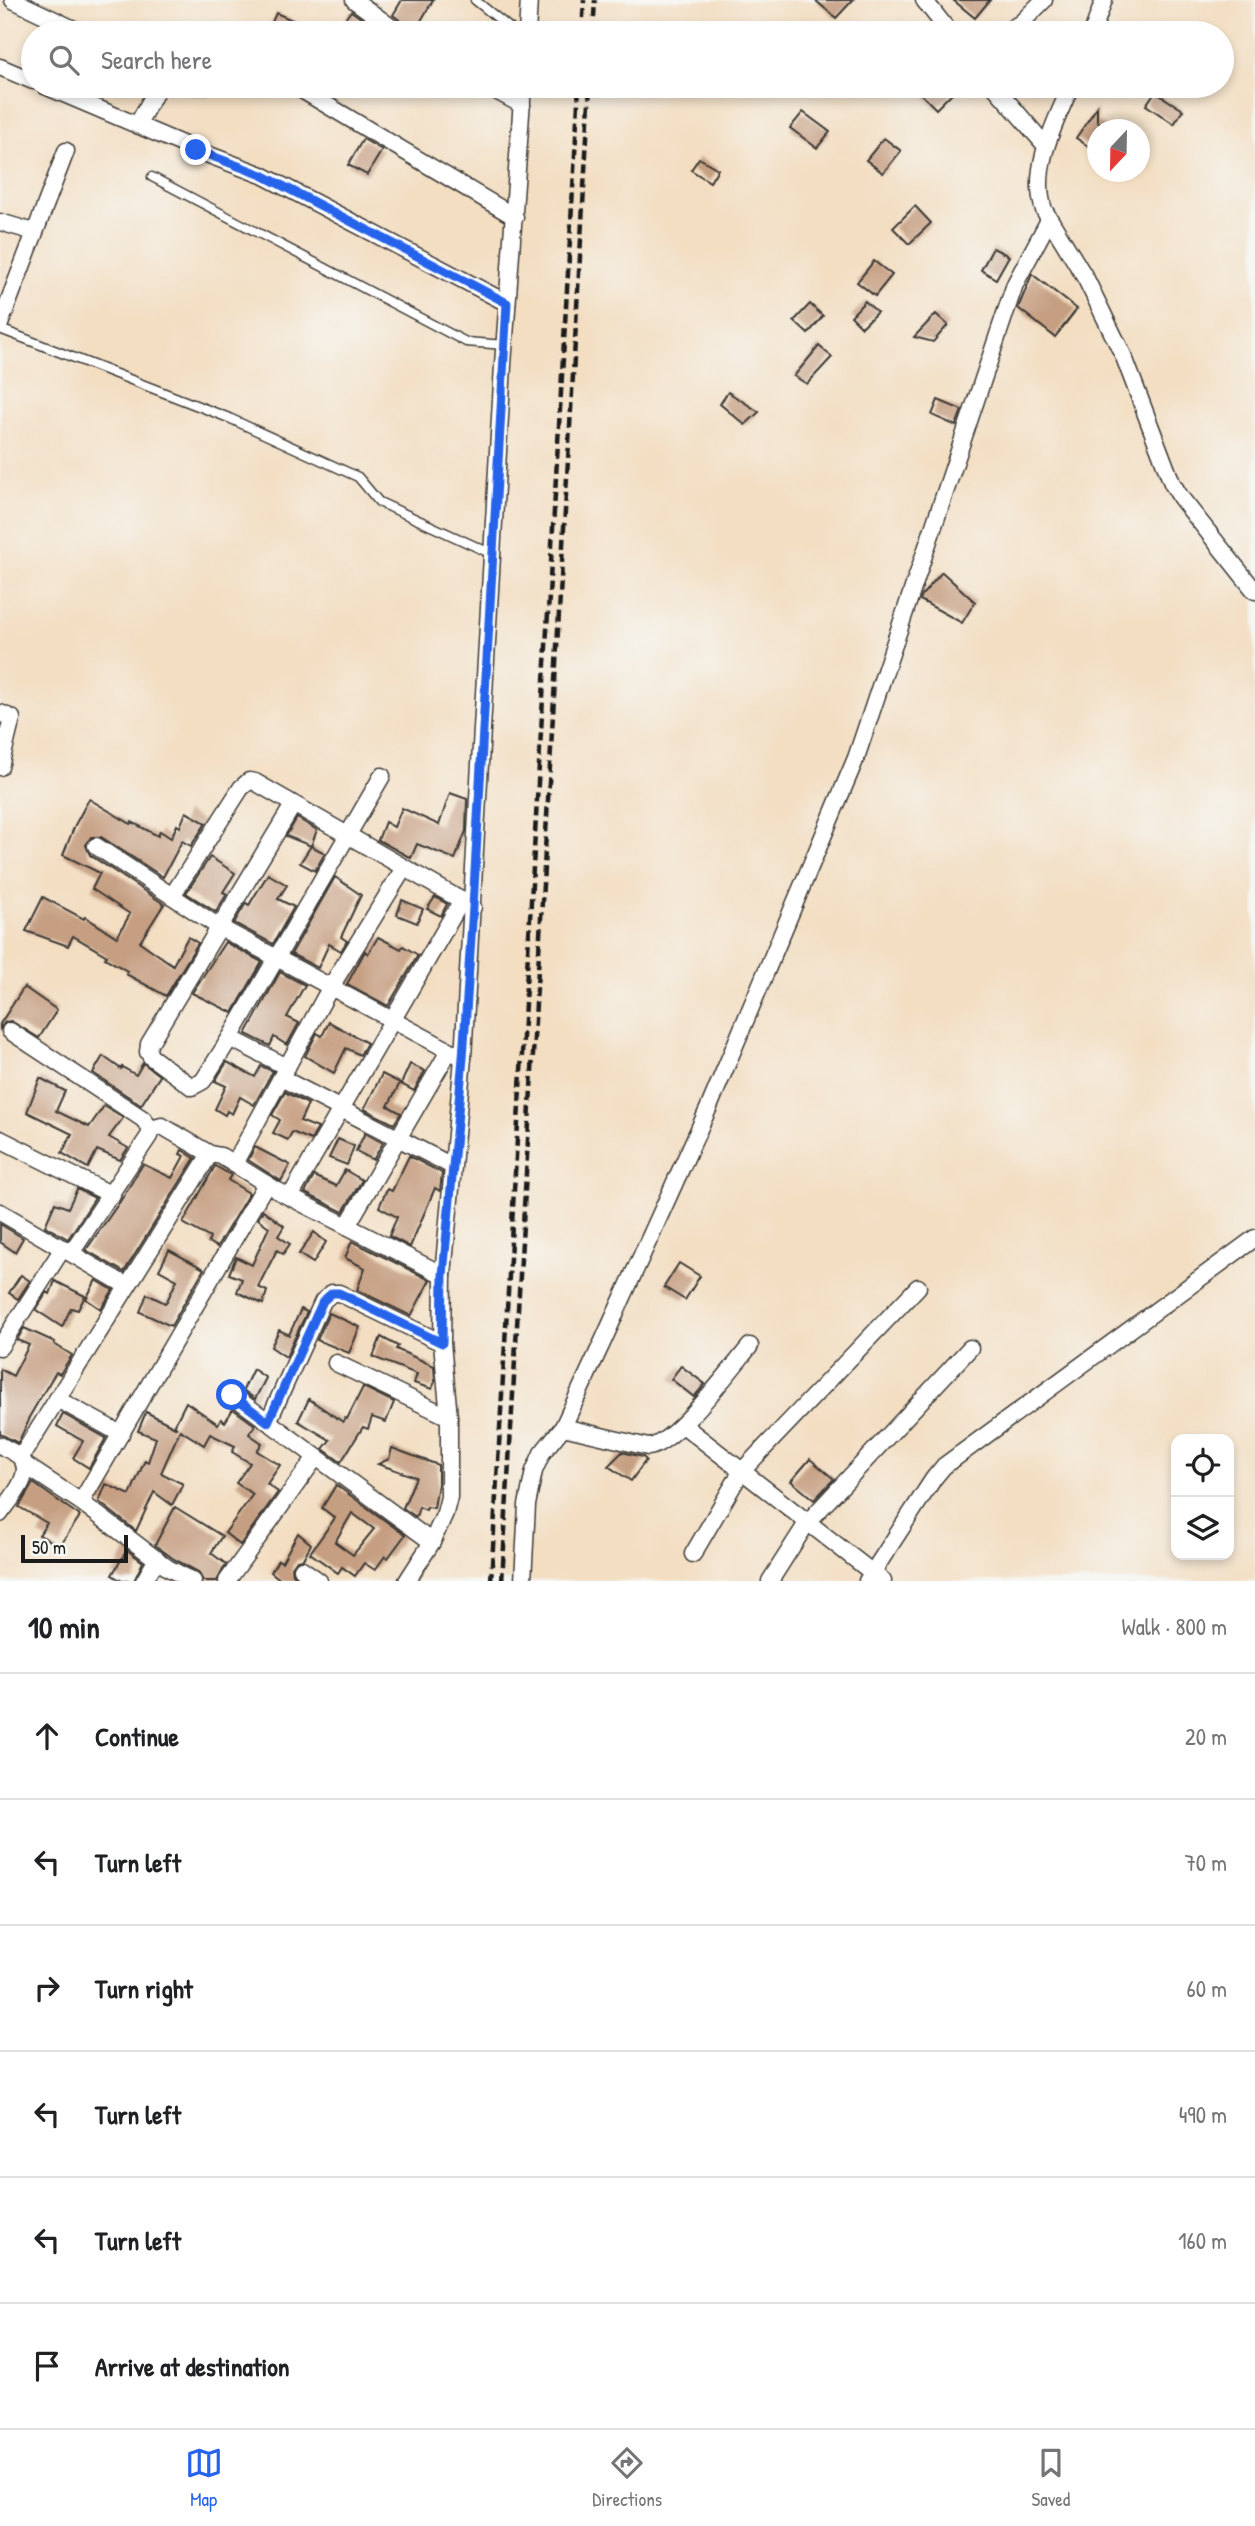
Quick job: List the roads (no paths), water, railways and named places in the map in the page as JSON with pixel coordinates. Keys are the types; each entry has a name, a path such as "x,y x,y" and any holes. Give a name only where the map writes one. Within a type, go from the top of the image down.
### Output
{"street":[{"path":"13,0 57,21"},
{"path":"354,0 383,21"},
{"path":"528,21 529,0"},
{"path":"940,21 928,6 945,0"},
{"path":"1023,21 1044,0"},
{"path":"1096,21 1104,0"},
{"path":"0,67 21,76"},
{"path":"73,98 262,175 507,303"},
{"path":"137,125 152,98"},
{"path":"315,98 515,217"},
{"path":"509,98 522,105"},
{"path":"407,1581 432,1542 449,1497 449,1417 442,1343 443,1275 522,98"},
{"path":"1004,98 1046,146"},
{"path":"1066,98 1046,146 1040,198 1049,220 1086,279 1124,357 1172,483 1255,591"},
{"path":"0,326 66,151"},
{"path":"523,1581 529,1488 534,1471 542,1453 563,1427 709,1107 862,745 1015,284 1049,220"},
{"path":"0,222 34,232"},
{"path":"0,713 12,718 0,767"},
{"path":"293,805 153,1035 148,1052 192,1087 203,1081 230,1038 382,776"},
{"path":"172,896 244,784 249,781 467,904"},
{"path":"96,846 219,927 456,1055"},
{"path":"234,1164 330,988 404,868"},
{"path":"290,1197 392,1021 467,904"},
{"path":"10,1031 142,1119 151,1129"},
{"path":"230,1038 342,1109 452,1166"},
{"path":"347,1226 398,1138 456,1055"},
{"path":"1,1343 67,1251 112,1195 151,1129 162,1126 290,1197 443,1275"},
{"path":"0,1139 112,1195"},
{"path":"0,1514 23,1479 23,1461 57,1399 210,1154"},
{"path":"81,1502 266,1184"},
{"path":"0,1212 127,1286"},
{"path":"683,1425 874,1578 934,1478 944,1466 1255,1238"},
{"path":"693,1554 741,1472 918,1287"},
{"path":"268,1422 323,1301 332,1293 339,1293 442,1343"},
{"path":"563,1427 656,1447 683,1425 750,1346"},
{"path":"770,1581 807,1523 970,1348"},
{"path":"335,1363 449,1417"},
{"path":"232,1395 432,1542"},
{"path":"57,1399 121,1434"},
{"path":"0,1445 178,1575 193,1581"},
{"path":"227,1581 316,1457"},
{"path":"144,1581 157,1559"},
{"path":"302,1569 319,1581"}],"lane":[{"path":"475,0 501,21"},
{"path":"152,177 466,342 505,345"},
{"path":"0,326 229,418 346,471 358,477 379,502 492,554"}],"railway":[{"path":"583,21 584,0"},
{"path":"594,21 595,0"},
{"path":"491,1581 578,98"},
{"path":"502,1581 589,98"}]}
